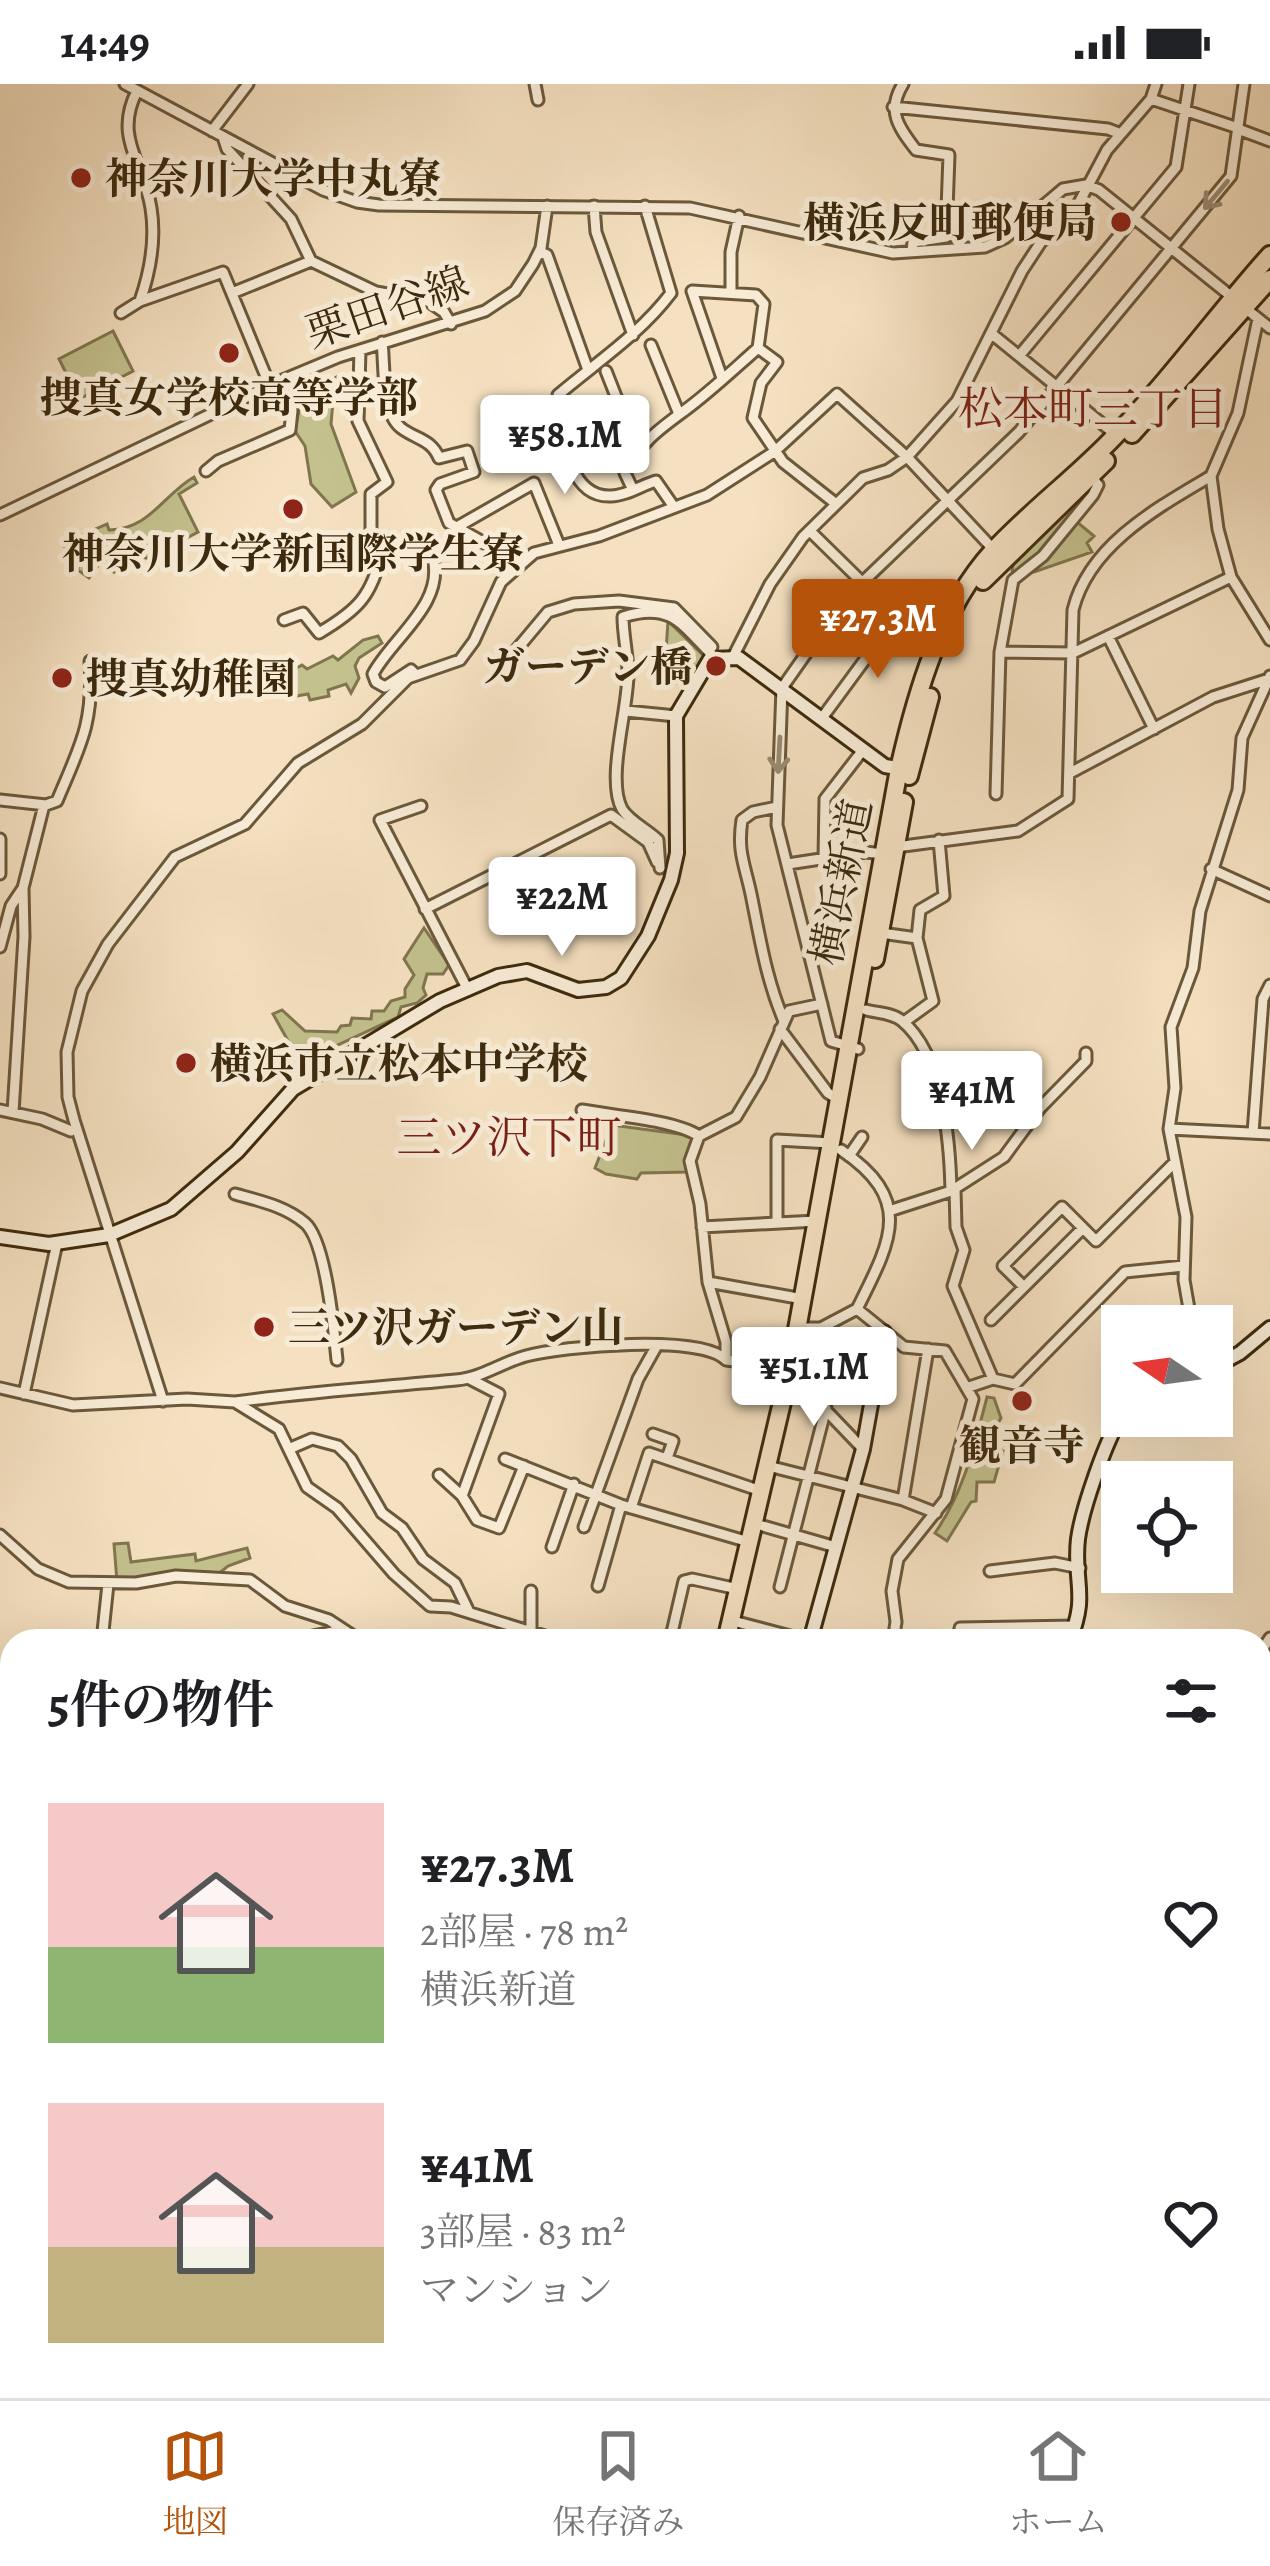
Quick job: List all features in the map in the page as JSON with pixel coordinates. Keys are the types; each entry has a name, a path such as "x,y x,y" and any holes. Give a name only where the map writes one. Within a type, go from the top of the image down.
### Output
{"highway":[{"name":"横浜新道","path":"731,1629 761,1491 806,1328 922,682 967,588 994,550 1245,308 1270,255"},
{"name":"横浜新道","path":"904,770 938,666 960,617 999,563 1090,476 1270,279"},
{"name":"横浜新道","path":"734,1629 776,1468 817,1221 840,1150 839,1100 866,1010 889,850"}],"street":[{"path":"218,134 248,84"},
{"path":"535,84 538,100"},
{"path":"902,84 893,107 896,123 916,150 949,155 946,237 913,242 912,251"},
{"path":"723,658 809,531 863,478 907,457 957,401 1022,271 1041,242 1073,214 1086,185 1150,99 1156,84"},
{"path":"1019,356 1176,166 1190,84"},
{"path":"853,1049 831,1041 777,825 782,688 843,601 1019,432 1232,176 1244,84"},
{"path":"140,301 152,268 151,207 125,113 130,86 323,190 357,202 690,208 893,253 985,248 1005,238 1064,189 1086,185 1100,190 1270,328"},
{"path":"1150,99 1270,141"},
{"path":"893,107 1120,134"},
{"path":"218,134 226,149 291,219 311,261 376,292 428,301 451,324"},
{"name":"栗田谷線","path":"4,512 274,384 382,342 451,324 508,297 540,251 547,206"},
{"path":"594,206 596,232 633,334"},
{"path":"645,206 722,379"},
{"path":"731,292 731,252 739,216"},
{"path":"540,251 548,255 588,370"},
{"path":"232,293 311,261"},
{"path":"121,313 140,301 223,272 274,384 292,410 290,430 206,471"},
{"path":"633,490 625,473 637,450 655,430 758,348 764,304 756,295 681,290 644,328 557,395 570,461 586,487 611,496 633,490 656,481 674,507"},
{"path":"1245,308 1241,403 1211,476 1231,577 1270,640"},
{"path":"992,334 1116,435"},
{"path":"382,342 390,413 398,426 433,445 439,458 467,451 474,472 440,484 436,490 445,518 517,567"},
{"path":"651,345 679,414"},
{"path":"758,348 777,362 761,383 753,418 774,452 835,503"},
{"path":"284,620 303,613 319,634 355,611 376,579 382,550 370,529 371,494 387,482 358,422 360,350"},
{"path":"606,371 637,450"},
{"path":"163,1400 74,1120 66,1075 74,1013 93,967 176,857 245,824 298,763 362,724 416,675 460,660 474,641 495,591 542,548 599,536 707,495 774,452 837,394 907,457 994,550"},
{"path":"995,794 1000,652 1013,580 1043,556 1094,495 1098,485 1090,476"},
{"path":"788,864 1018,830 1068,799 1073,610 1088,571 1139,523 1211,476"},
{"path":"457,526 534,483 559,545"},
{"path":"0,494 4,512"},
{"path":"809,531 922,640 936,648"},
{"path":"416,675 411,670 402,672 385,687 373,674 424,609 436,571 433,558"},
{"path":"1000,652 1072,653 1231,577"},
{"path":"507,662 548,613 574,604 619,601 674,608 723,658"},
{"path":"661,868 658,840 624,813 620,804 616,772 628,668 623,617 656,610 672,615 723,658 782,688 885,766 904,770"},
{"path":"822,718 897,616"},
{"path":"1108,636 1154,729"},
{"path":"0,1237 57,1243 110,1234 188,1198 237,1152 281,1100 310,1077 440,1001 520,971 578,990 614,983 648,936 671,880 677,853 676,716 710,659 723,658"},
{"path":"0,800 44,805 57,801 82,746 92,692 90,661"},
{"path":"1070,773 1213,697 1269,677"},
{"path":"1189,1305 1184,1266 1186,1217 1169,1129 1175,1088 1171,1027 1193,968 1200,911 1238,790 1242,738 1269,677"},
{"path":"626,711 676,716"},
{"path":"824,858 825,799 862,750"},
{"path":"0,947 44,805"},
{"path":"421,806 380,820 468,990"},
{"path":"777,807 753,812 742,820 742,871 782,1025 828,1093 839,1100"},
{"path":"425,909 610,815 648,842 671,880"},
{"path":"0,838 0,874"},
{"path":"904,1022 933,1001 917,938 920,910 944,896 939,841"},
{"path":"1211,869 1270,896"},
{"path":"14,1112 24,937 22,888"},
{"path":"880,933 917,938"},
{"path":"1253,1133 1263,999 1270,985"},
{"path":"726,1360 726,1342 708,1282 690,1161 699,1136 736,1117 790,1011 822,1004"},
{"path":"866,1010 904,1022 923,1049 939,1093 950,1141 956,1227 964,1250 953,1286 993,1379"},
{"path":"892,1210 953,1190 1004,1156 1040,1108 1086,1061 1086,1053"},
{"path":"0,1110 71,1131"},
{"path":"582,1110 667,1123 699,1136"},
{"path":"1169,1129 1270,1134"},
{"path":"840,1150 862,1137"},
{"path":"777,1223 777,1140 840,1150 886,1193 892,1210 889,1231 856,1309 821,1328 806,1328"},
{"path":"1024,1287 1003,1266 1062,1207 1096,1241 1174,1162"},
{"path":"235,1194 283,1208 310,1227 331,1298 338,1360"},
{"path":"702,1226 817,1221"},
{"path":"991,1320 1083,1228"},
{"path":"24,1394 57,1243"},
{"path":"969,1387 993,1379 1015,1384 1125,1272 1184,1266"},
{"path":"708,1282 803,1299"},
{"path":"856,1309 904,1347 945,1351 973,1399 946,1499 898,1559 893,1629"},
{"path":"1233,1357 1270,1328"},
{"path":"812,1629 863,1449 884,1332"},
{"path":"0,1388 73,1405 235,1402 468,1378 525,1356 590,1344 698,1348 720,1353 726,1360 793,1374 863,1449"},
{"path":"584,1527 638,1379 656,1347"},
{"path":"903,1500 928,1349"},
{"path":"462,1496 500,1394 468,1378"},
{"path":"235,1402 268,1420 291,1448 307,1486 337,1508 394,1574 430,1606 469,1612 522,1629"},
{"path":"781,1587 826,1408"},
{"path":"653,1433 673,1442 667,1458"},
{"path":"1075,1629 1081,1612 1078,1540 1111,1437"},
{"path":"291,1448 312,1438 338,1446 382,1513 403,1528 423,1559 454,1582 469,1612"},
{"path":"598,1586 649,1453 761,1491"},
{"path":"505,1459 626,1506 749,1542"},
{"path":"439,1475 462,1496 477,1520 500,1528 524,1466"},
{"path":"776,1468 936,1513"},
{"path":"552,1547 574,1484"},
{"path":"763,1526 836,1547"},
{"path":"0,1534 50,1576 69,1582 238,1577 250,1580 285,1606 342,1629"},
{"path":"990,1571 1055,1563 1080,1568"},
{"path":"673,1629 684,1581 738,1589"},
{"path":"103,1629 108,1584"},
{"path":"531,1591 531,1629"},
{"path":"737,1622 764,1629"},
{"path":"960,1629 1076,1626"}],"shaded area":[{"path":"113,331 133,371 79,399 59,359"},
{"path":"335,378 331,424 356,492 332,507 311,484 305,446 295,431 301,400"},
{"path":"194,477 197,483 179,494 198,532 181,541 170,564 130,554 114,572 102,560 89,578 78,570 78,554 65,547 66,542 107,524 109,530 135,524"},
{"path":"1073,500 1080,505 1071,517 1094,536 1087,543 1092,552 1034,572 1012,574 1013,563"},
{"path":"668,621 705,657 687,685 664,681"},
{"path":"378,636 382,643 355,666 359,678 351,693 346,684 328,690 329,696 285,698 273,667 285,660 293,670 302,665 307,669 333,656 338,660 363,640"},
{"path":"424,928 449,965 443,974 427,974 426,995 401,1007 398,1017 314,1056 309,1049 296,1055 273,1014 282,1010 305,1031 337,1032 350,1025 352,1018 371,1019 372,1011 384,1011 391,1001 405,997 414,975 404,959"},
{"path":"612,1125 694,1136 688,1172 641,1173 637,1179 595,1168"},
{"path":"987,1397 994,1398 1001,1418 987,1434 989,1443 1003,1451 994,1482 977,1482 976,1501 947,1541 935,1533 961,1485"},
{"path":"128,1543 131,1562 195,1554 196,1561 247,1548 250,1558 217,1575 117,1582 114,1544"}],"place":[{"name":"神奈川大学中丸寮","path":"81,178"},
{"name":"横浜反町郵便局","path":"1121,222"},
{"name":"捜真女学校高等学部","path":"229,353"},
{"name":"神奈川大学新国際学生寮","path":"293,509"},
{"name":"ガーデン橋","path":"716,666"},
{"name":"捜真幼稚園","path":"62,678"},
{"name":"横浜市立松本中学校","path":"186,1063"},
{"name":"三ツ沢ガーデン山","path":"264,1327"},
{"name":"観音寺","path":"1022,1401"}],"district":[{"name":"松本町三丁目","path":"1093,409"},
{"name":"三ツ沢下町","path":"509,1138"}]}
